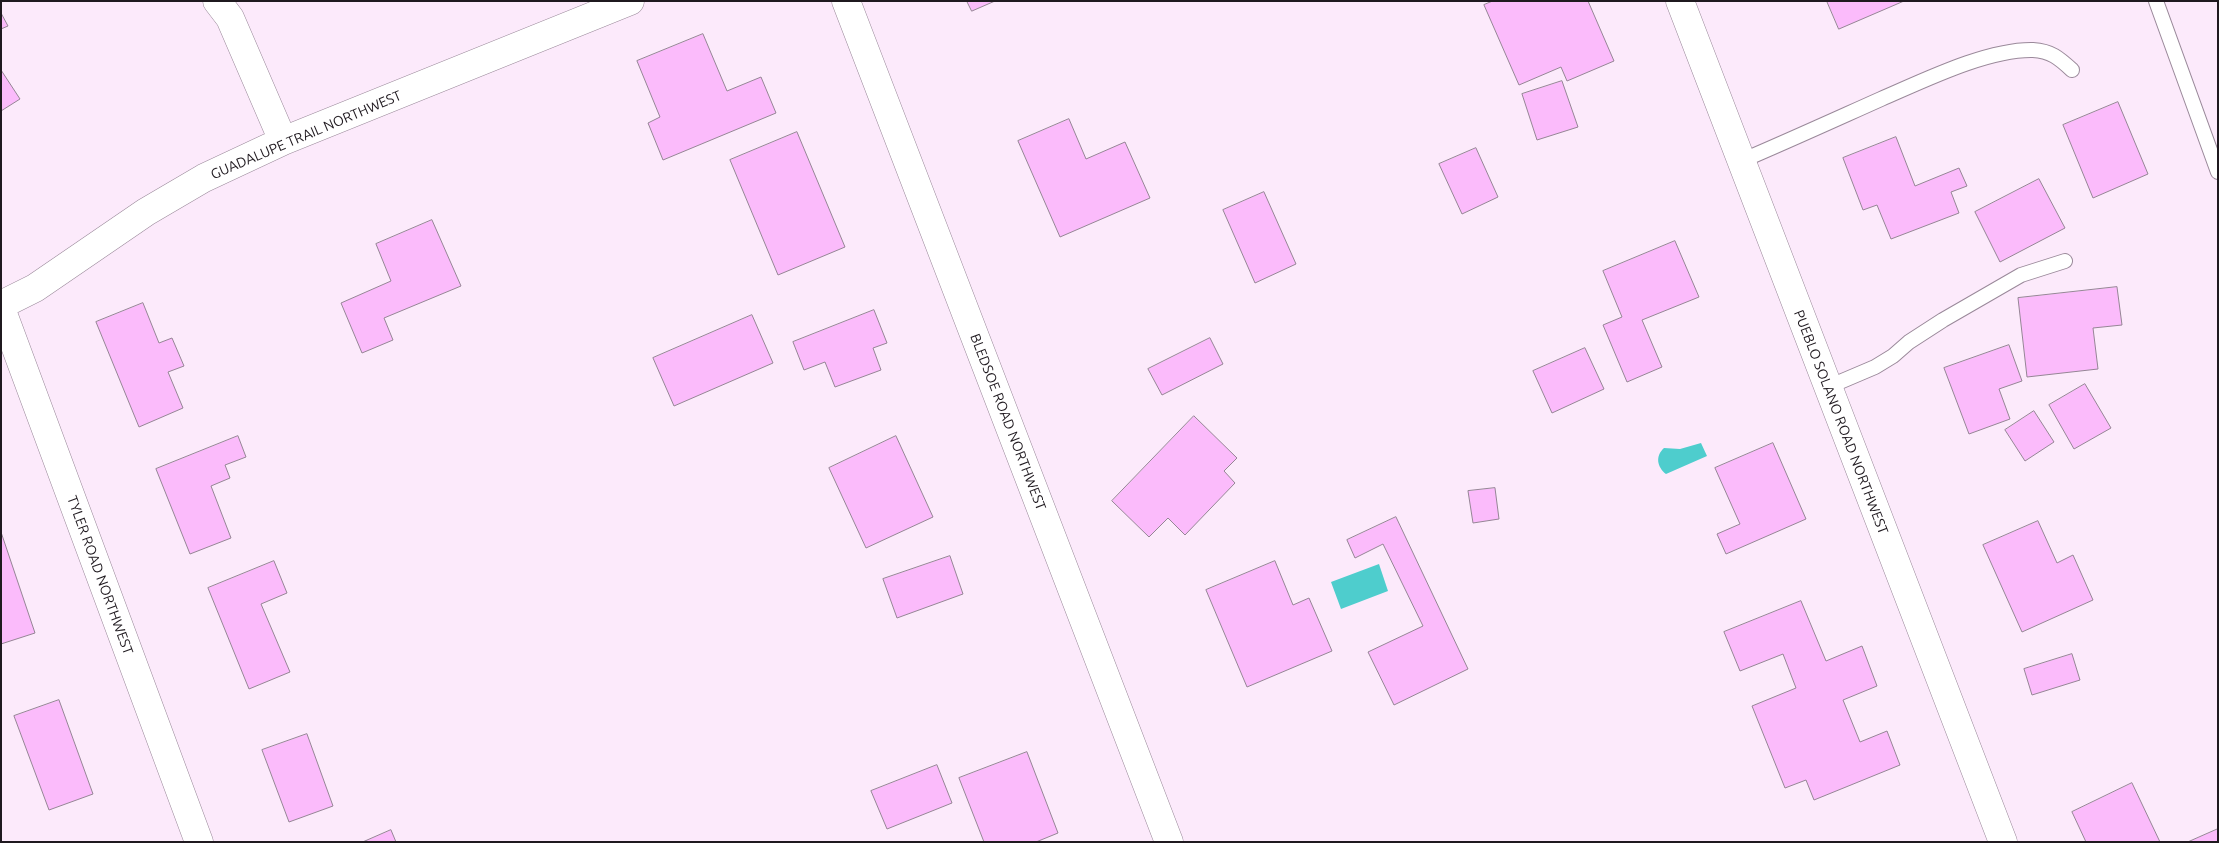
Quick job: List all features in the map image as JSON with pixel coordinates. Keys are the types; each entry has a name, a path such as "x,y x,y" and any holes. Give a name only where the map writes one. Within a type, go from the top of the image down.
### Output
{"street":[{"path":"217,1 230,18 283,141"},
{"name":"GUADALUPE TRAIL NORTHWEST","path":"1,306 35,288 155,207 204,178 283,141 630,1"},
{"name":"BLEDSOE ROAD NORTHWEST","path":"846,1 1169,842"},
{"name":"PUEBLO SOLANO ROAD NORTHWEST","path":"1680,1 2003,842"},
{"name":"TYLER ROAD NORTHWEST","path":"1,306 199,842"}],"lane":[{"path":"2156,1 2218,172"},
{"path":"1741,161 1924,80 1992,56 2016,51 2034,50 2055,55 2072,70"},
{"path":"1828,387 1875,367 1894,356 1909,342 1943,320 2021,276 2065,261"}],"water":[{"path":"1701,443 1707,456 1666,474 1659,465 1659,454 1664,448 1680,449"},
{"path":"1379,564 1388,591 1341,609 1331,582"}],"building":[{"path":"967,1 995,1 972,11"},
{"path":"1493,1 1588,1 1614,61 1567,81 1561,67 1519,85 1484,5"},
{"path":"1827,1 1904,1 1839,29"},
{"path":"1,13 8,26 1,29"},
{"path":"703,34 727,91 761,77 776,113 663,160 648,123 660,117 637,61"},
{"path":"1,70 20,99 1,111"},
{"path":"1562,81 1578,127 1537,140 1522,94"},
{"path":"2118,102 2148,174 2093,198 2063,125"},
{"path":"1069,119 1086,159 1125,142 1150,198 1060,237 1018,141"},
{"path":"797,132 845,247 778,275 730,160"},
{"path":"1896,137 1915,186 1959,168 1967,186 1951,192 1959,213 1891,239 1877,205 1863,210 1843,158"},
{"path":"1476,148 1498,197 1462,214 1439,164"},
{"path":"2039,179 2065,228 2000,262 1975,212"},
{"path":"1264,192 1296,264 1255,283 1223,210"},
{"path":"432,220 461,286 384,318 393,340 362,353 341,303 391,281 376,244"},
{"path":"1675,241 1699,297 1642,320 1662,367 1627,382 1603,325 1622,317 1603,271"},
{"path":"2117,287 2122,325 2093,328 2098,369 2027,377 2018,298"},
{"path":"143,303 159,343 172,338 184,366 168,372 183,408 139,427 96,322"},
{"path":"874,310 887,343 873,348 881,370 835,387 825,362 804,370 793,342"},
{"path":"752,315 773,363 674,406 653,358"},
{"path":"1210,338 1223,364 1162,395 1148,369"},
{"path":"2009,345 2022,381 1999,389 2010,419 1969,434 1944,368"},
{"path":"1585,348 1604,389 1552,413 1533,371"},
{"path":"2085,384 2111,428 2074,449 2049,405"},
{"path":"2034,411 2054,442 2025,461 2005,430"},
{"path":"1194,416 1237,458 1224,471 1235,483 1185,535 1168,518 1149,537 1112,501"},
{"path":"238,436 246,457 225,465 230,478 211,486 231,538 190,554 156,469"},
{"path":"896,436 933,517 866,548 829,468"},
{"path":"1773,443 1806,519 1726,554 1717,534 1740,524 1715,468"},
{"path":"1495,488 1499,519 1473,523 1468,491"},
{"path":"1396,517 1468,669 1394,705 1368,652 1423,626 1383,544 1355,558 1347,540"},
{"path":"2038,521 2057,563 2073,555 2093,600 2022,632 1983,545"},
{"path":"1,532 35,633 1,644"},
{"path":"950,556 963,594 897,618 883,579"},
{"path":"274,561 287,593 261,604 290,672 249,689 208,588"},
{"path":"1275,561 1293,605 1309,598 1332,651 1247,687 1206,590"},
{"path":"1801,601 1826,661 1862,646 1877,686 1843,700 1860,742 1887,731 1900,765 1814,800 1806,780 1785,788 1752,706 1796,688 1783,654 1740,671 1724,632"},
{"path":"2072,654 2080,680 2032,695 2024,669"},
{"path":"59,700 93,794 49,810 14,716"},
{"path":"307,734 333,806 289,822 262,750"},
{"path":"1027,752 1058,833 1036,842 984,842 959,778"},
{"path":"937,765 952,803 887,829 871,791"},
{"path":"2132,783 2160,842 2086,842 2072,812"},
{"path":"2218,829 2218,842 2188,842"},
{"path":"391,830 396,842 363,842"}]}
